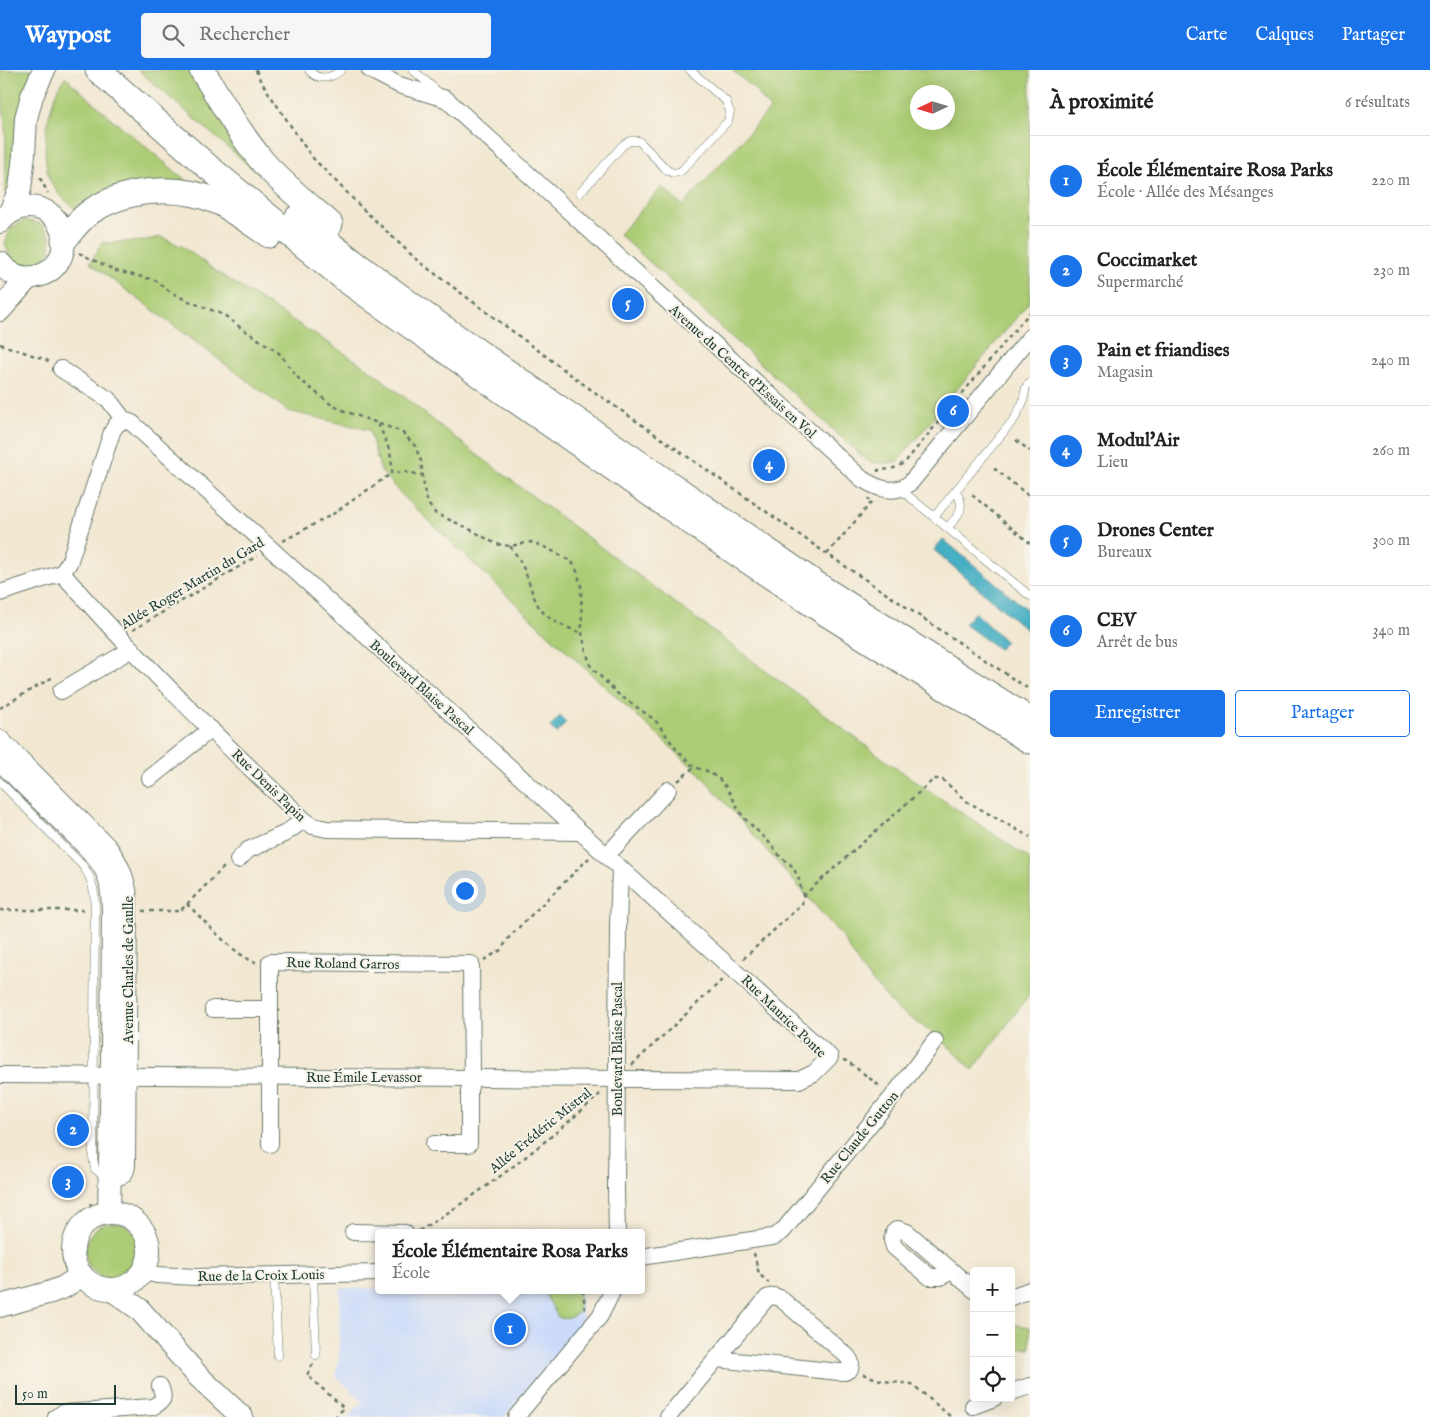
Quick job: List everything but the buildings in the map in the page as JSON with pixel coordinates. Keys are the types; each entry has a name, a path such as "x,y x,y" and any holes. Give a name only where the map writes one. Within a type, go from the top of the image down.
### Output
{"main road":[{"path":"98,70 207,166 346,280 708,534 824,612 1030,741"},
{"path":"124,70 215,152 352,261 425,315 592,432 825,590 1030,720"},
{"path":"202,70 244,137 262,161 304,202 401,283 425,315"},
{"path":"64,244 75,226 90,212 118,199 142,193 170,190 185,191 218,202 255,226 512,411 708,534"}],"street":[{"path":"5,217 20,189 26,118 32,96 44,70"},
{"path":"370,70 399,85 446,99"},
{"name":"Avenue du Centre d'Essais en Vol","path":"446,99 855,472 874,486 885,490 900,489"},
{"path":"24,155 34,188 44,210"},
{"path":"0,263 5,269 16,276 28,278 40,276 58,262 64,244 62,231 58,223 44,210 33,207 21,208 5,217"},
{"path":"0,310 28,278"},
{"path":"900,489 911,482 1030,337"},
{"name":"Boulevard Blaise Pascal","path":"61,368 108,399 124,420 132,423 620,868 618,926 617,1229"},
{"path":"0,594 62,572 69,563 112,432 116,425 124,420"},
{"name":"Rue Denis Papin","path":"62,572 100,617 211,729 304,820 314,826 327,829 580,832"},
{"path":"61,691 126,643"},
{"path":"150,778 211,729"},
{"name":"Avenue Charles de Gaulle","path":"0,738 109,847 124,872 129,896 111,1076"},
{"name":"Avenue Charles de Gaulle","path":"0,759 89,847 102,861 108,874 113,910 109,1213"},
{"path":"603,852 668,790"},
{"path":"238,860 248,850 284,834 304,820"},
{"name":"Rue Maurice Ponte","path":"617,1079 799,1080 814,1073 830,1056 620,868"},
{"name":"Rue Roland Garros","path":"270,1144 270,962 471,964"},
{"path":"434,1144 469,1144 469,1091 472,1078 471,964"},
{"path":"213,1009 270,1009"},
{"name":"Rue Claude Gutton","path":"752,1241 773,1237 782,1232 893,1096 935,1041"},
{"name":"Rue Émile Levassor","path":"0,1075 617,1079"},
{"path":"139,1276 123,1287 111,1289 90,1283 82,1275 76,1265 73,1253 74,1241 79,1230 87,1221 98,1215 120,1214 138,1223 144,1231 149,1251 148,1261 139,1276 135,1293 139,1309"},
{"path":"353,1232 375,1232"},
{"path":"645,1256 752,1241"},
{"path":"951,1271 970,1287"},
{"name":"Rue de la Croix Louis","path":"139,1276 196,1277 375,1273"},
{"path":"0,1306 51,1292 64,1287 82,1275"},
{"path":"111,1289 139,1309 199,1377 242,1417"},
{"path":"1015,1296 1030,1290"},
{"path":"516,1417 600,1316 611,1294"},
{"path":"668,1417 767,1298 774,1296 780,1298 847,1356 851,1360 852,1365 845,1372 839,1372 717,1359"},
{"path":"56,1417 62,1413 152,1407 162,1400 164,1394 160,1386"},
{"path":"1015,1391 1030,1386"},
{"path":"970,1407 983,1402"}],"lane":[{"path":"309,70 319,78 329,78 341,70"},
{"path":"414,70 446,99"},
{"path":"580,192 623,145 630,141 639,141 668,171 674,173 682,171 728,121 730,112 726,101 690,70"},
{"path":"934,517 1015,418 1023,402 1026,387 1030,382"},
{"path":"900,489 1030,596"},
{"path":"947,528 958,516 961,505 959,496 955,491"},
{"path":"0,782 83,866 91,879 95,895 111,1076"},
{"path":"313,1275 316,1356"},
{"path":"274,1276 278,1356"}],"path":[{"path":"256,70 260,80 311,156 418,261 586,386 827,554 1030,690"},
{"path":"64,244 93,261 116,271 155,280 172,293 224,315 278,352 298,379 333,406 402,432 415,446 421,461 427,500 429,506 436,514 466,527 496,544 510,546 531,542 547,548 572,562 580,586 582,633 591,667 618,694 655,720 672,744 694,767 707,771 719,779 727,788 743,817 791,865 798,876 803,896"},
{"path":"827,554 871,503 868,501 878,470 899,467 906,460 1030,312"},
{"path":"0,344 44,359 61,368"},
{"path":"378,423 391,452 392,473 406,472 422,475"},
{"path":"1016,440 1030,451"},
{"path":"994,468 1030,497"},
{"name":"Allée Roger Martin du Gard","path":"126,643 270,548 333,514 392,473"},
{"path":"972,495 1030,543"},
{"path":"510,546 525,571 542,612 552,620 582,633"},
{"path":"0,708 60,673"},
{"path":"668,790 694,767"},
{"name":"Allée Frédéric Mistral","path":"422,1229 470,1198 565,1126 802,904 803,896 934,779 942,779 966,801 1030,837"},
{"path":"471,964 488,959 501,950 510,936 603,852"},
{"path":"187,904 239,955 253,962 270,962"},
{"path":"830,1056 847,1061 893,1096"},
{"path":"752,1241 759,1274 770,1284 774,1296"},
{"path":"316,1356 307,1375 344,1408 335,1417"},
{"path":"850,1369 883,1381 912,1384 951,1417"}],"shaded area":[{"path":"340,1288 375,1288 375,1294 580,1294 583,1322 504,1417 348,1417 362,1401 336,1376 339,1354"}],"green space":[{"path":"0,70 34,70 14,186 5,194 6,133"},
{"path":"138,70 192,70 254,170"},
{"path":"732,70 1030,70 1030,301 898,461 874,463 866,460 619,234 662,187 683,206 770,109 754,89"},
{"path":"65,77 112,119 193,186 80,213 54,188 46,166 47,126 54,99"},
{"path":"25,220 41,224 50,236 50,252 39,264 24,266 10,258 5,243 11,228"},
{"path":"161,237 183,247 217,272 369,369 467,447 893,766 1030,859 1030,994 973,1070 938,1036 898,1010 863,971 841,935 700,774 537,624 399,492 381,471 369,430 288,411 90,263 102,243 141,241"},
{"path":"107,1223 119,1223 129,1227 137,1235 141,1251 137,1267 129,1275 119,1279 107,1279 97,1275 89,1267 85,1257 85,1245 89,1235 97,1227"},
{"path":"545,1294 578,1294 579,1312 571,1317 558,1317"},
{"path":"1015,1325 1030,1327 1030,1349 1015,1347"}],"water":[{"path":"943,539 1030,612 1030,633 934,550"},
{"path":"975,612 1006,642 999,649 964,624"},
{"path":"560,716 566,722 557,733 550,727"}],"place":[{"name":"Drones Center","path":"628,304"},
{"name":"CEV","path":"953,411"},
{"name":"Modul'Air","path":"769,465"},
{"name":"Coccimarket","path":"73,1130"},
{"name":"Pain et friandises","path":"68,1182"},
{"name":"École Élémentaire Rosa Parks","path":"510,1329"}]}
